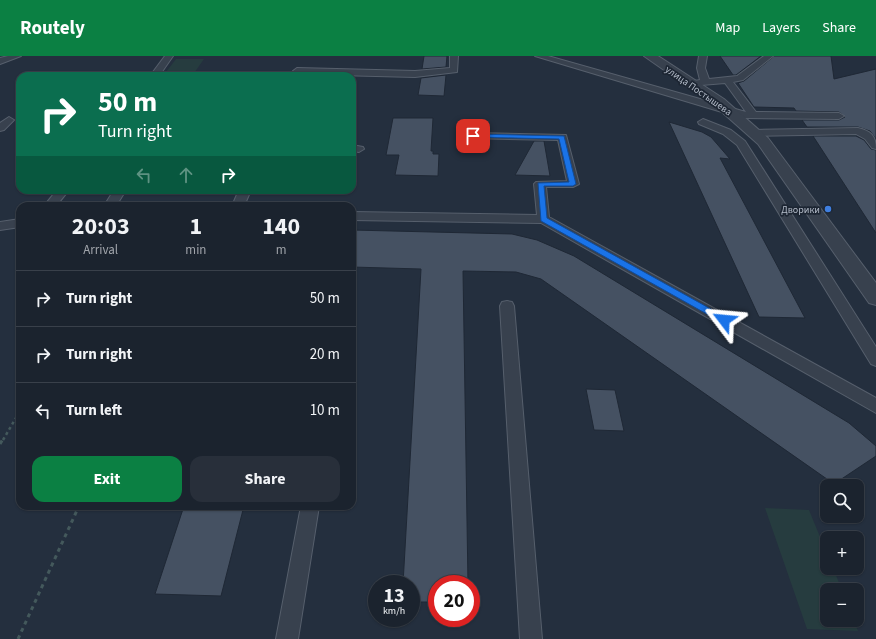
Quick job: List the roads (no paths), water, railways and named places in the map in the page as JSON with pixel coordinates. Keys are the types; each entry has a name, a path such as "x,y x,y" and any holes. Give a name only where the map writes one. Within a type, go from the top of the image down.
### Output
{"street":[{"name":"улица Постышева","path":"650,56 698,83 763,141 874,291"}],"lane":[{"path":"0,61 17,56"},
{"path":"157,72 169,56"},
{"path":"356,72 415,74 426,72 446,72 454,70 454,56"},
{"path":"539,56 729,111 753,115 839,116"},
{"path":"703,56 698,83 740,78 769,56"},
{"path":"297,71 336,72"},
{"path":"727,79 753,115"},
{"path":"0,128 9,120"},
{"path":"703,122 727,132 741,143 876,360"},
{"path":"755,133 858,130 869,137 876,146"},
{"path":"473,136 562,137 573,184 540,184 544,219"},
{"path":"53,202 60,194"},
{"path":"356,216 544,219 876,406"},
{"path":"0,226 16,224"},
{"path":"507,306 531,639"},
{"path":"287,639 309,510"}],"place":[{"name":"Дворики","path":"828,209"}]}
